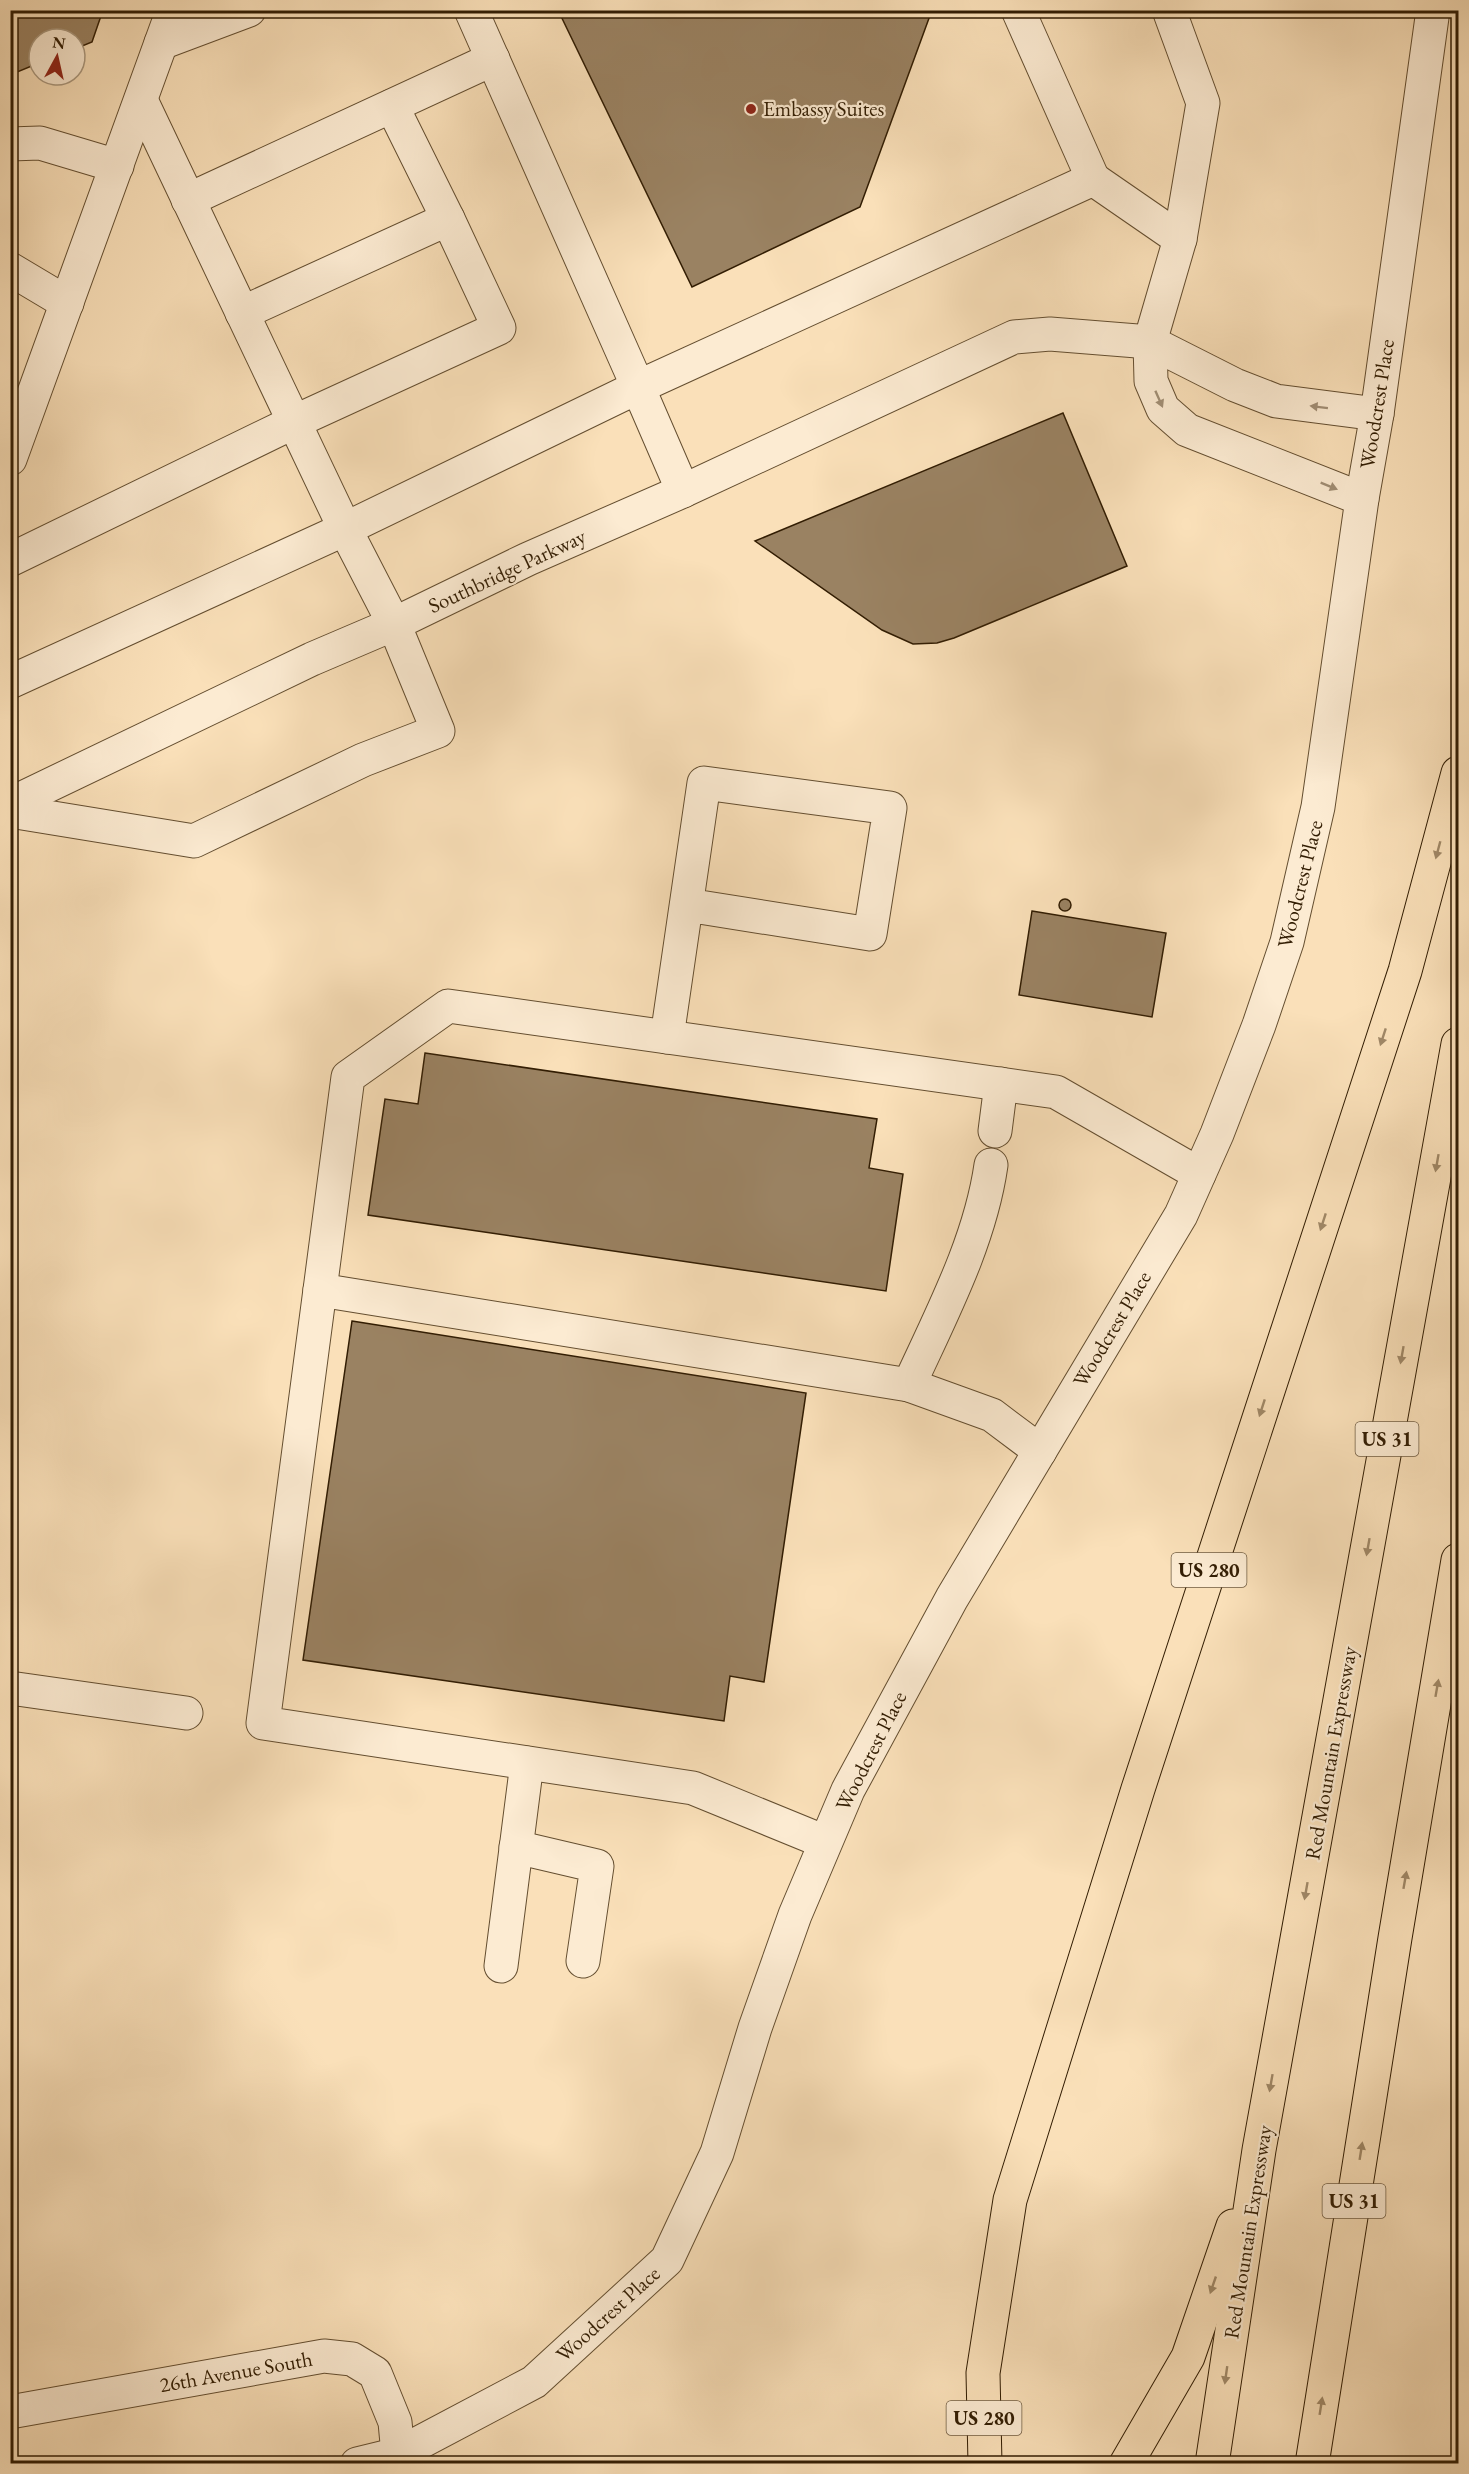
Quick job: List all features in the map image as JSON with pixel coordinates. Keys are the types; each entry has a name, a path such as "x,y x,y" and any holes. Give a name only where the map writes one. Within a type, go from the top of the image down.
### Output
{"highway":[{"name":"US 280","path":"985,2463 983,2373 1010,2200 1138,1789 1405,971 1458,773"},
{"name":"Red Mountain Expressway","path":"1212,2463 1259,2151 1458,1044"},
{"name":"US 31","path":"1312,2463 1395,1938 1458,1560"},
{"path":"1126,2463 1188,2357 1259,2151"}],"street":[{"path":"10,459 172,10"},
{"path":"160,44 249,10"},
{"path":"471,10 683,491"},
{"path":"1018,10 1093,179 1180,239"},
{"path":"1169,10 1203,103 1180,239 1150,342 1151,381 1163,409 1187,430 1362,499"},
{"name":"Woodcrest Place","path":"357,2463 398,2454 534,2382 667,2260 717,2153 754,2028 803,1892 848,1790 952,1598 1181,1215 1199,1174 1259,1025 1287,942 1318,807 1362,499 1377,414 1433,10"},
{"path":"188,200 493,59"},
{"path":"10,811 194,841 363,760 438,731 394,624 345,529 141,100"},
{"path":"10,560 294,422 499,328 392,106"},
{"path":"10,144 40,143 117,166"},
{"path":"10,682 345,529 638,387 1093,179"},
{"path":"242,313 448,219"},
{"path":"10,268 67,303"},
{"name":"Southbridge Parkway","path":"10,804 312,658 394,624 528,559 683,491 1014,337 1050,333 1150,342 1235,385 1276,401 1377,414"},
{"path":"667,1037 704,783 890,808 870,934 687,905"},
{"path":"825,1842 693,1788 263,1723 348,1077 448,1006 1056,1092 1199,1174"},
{"path":"995,1131 1001,1084"},
{"path":"909,1385 955,1283 986,1199 991,1165"},
{"path":"320,1290 909,1385 992,1414 1040,1451"},
{"path":"10,1688 186,1713"},
{"path":"501,1966 527,1763"},
{"path":"516,1847 597,1866 583,1961"},
{"name":"26th Avenue South","path":"10,2412 324,2356 352,2359 375,2373 394,2422 398,2454"}],"building":[{"path":"10,10 103,10 92,42 87,44 87,27 27,27 27,68 10,75"},
{"name":"Embassy Suites","path":"558,10 932,10 860,207 692,287"},
{"path":"1063,413 1127,566 954,638 937,643 913,644 882,630 755,541"},
{"path":"1067,899 1070,900 1070,910 1063,911 1060,910 1059,903 1060,900"},
{"path":"1032,911 1166,933 1152,1017 1019,995"},
{"path":"425,1053 877,1119 869,1168 903,1174 886,1291 368,1215 385,1099 418,1104"},
{"path":"352,1321 806,1393 764,1682 730,1676 724,1721 303,1660"}],"place":[{"name":"Embassy Suites","path":"751,109"}]}
